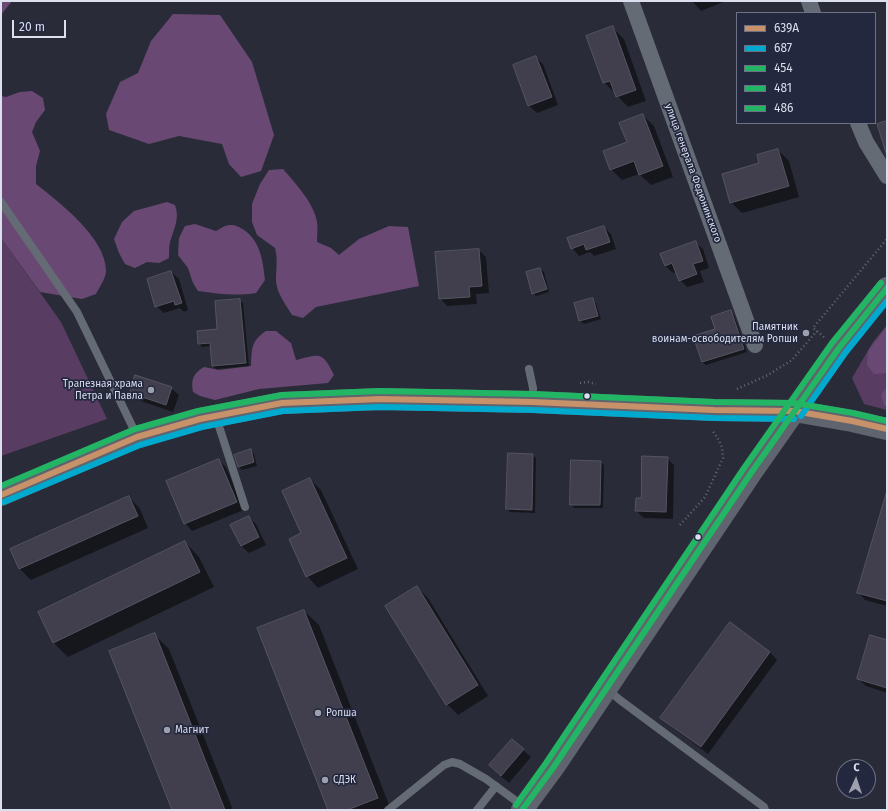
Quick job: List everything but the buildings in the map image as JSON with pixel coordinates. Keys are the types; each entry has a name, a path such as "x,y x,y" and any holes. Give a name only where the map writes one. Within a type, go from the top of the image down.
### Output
{"main road":[{"path":"523,808 553,768 751,472 838,348 887,288"},
{"path":"1,495 137,437 215,416 282,403 380,399 533,402 794,412 859,422 887,430"}],"street":[{"name":"улица генерала Федюнинского","path":"631,1 755,345"},
{"path":"809,1 813,12"},
{"path":"858,124 866,142 887,176"}],"lane":[{"path":"1,202 77,312 137,437"},
{"path":"528,369 533,388 533,402"},
{"path":"215,416 245,507"},
{"path":"606,687 620,700 764,807 765,810"},
{"path":"388,810 444,765 452,762 460,764 496,786 523,808"},
{"path":"477,810 496,786"}],"path":[{"path":"828,340 813,328 887,240"},
{"path":"680,525 705,497 723,458 722,447 717,436 709,428"}],"shaded area":[{"path":"1,1 12,1 1,15"},
{"path":"173,14 220,15 252,62 274,135 261,171 241,177 229,164 222,144 179,136 149,144 109,130 106,114 120,82 138,73 151,41"},
{"path":"32,91 43,98 45,110 36,122 32,132 40,151 36,166 36,184 80,222 98,246 104,259 106,274 104,280 96,294 82,299 40,292 1,238 1,96 6,97 20,92"},
{"path":"283,169 312,208 317,222 317,242 331,248 339,255 359,239 389,226 408,227 419,286 316,307 303,318 292,315 276,285 277,260 275,248 257,235 252,222 252,204 260,184 269,170"},
{"path":"167,202 175,205 177,214 176,224 170,242 169,258 159,263 147,262 135,268 125,264 114,239 122,222 134,211"},
{"path":"195,224 216,231 226,226 234,225 250,235 258,246 265,280 256,293 227,294 198,291 193,283 188,268 178,255 179,238 185,226"},
{"path":"1,238 61,322 107,419 1,456"},
{"path":"887,325 887,410 864,404 852,378 873,342"},
{"path":"887,326 887,373 874,374 867,365 868,351"},
{"path":"266,331 276,331 291,343 296,360 311,356 320,356 327,362 334,375 328,383 259,389 215,400 200,396 193,392 192,384 194,377 197,372 204,367 219,370 251,366 253,346 257,338"},
{"path":"886,388 887,407 884,405 881,395"}],"transit line":[{"name":"486","path":"516,805 546,763 744,468 832,343 881,283"},
{"name":"481","path":"522,810 553,768 751,473 839,348 887,288"},
{"name":"687","path":"801,416 845,353 887,301"},
{"name":"454","path":"1,486 135,429 198,411 282,395 380,391 533,394 714,402 794,403 853,413 887,421"},
{"name":"639А","path":"1,495 137,437 200,419 282,403 380,399 533,402 714,410 794,411 852,421 887,429"},
{"name":"687","path":"4,502 140,445 202,427 283,411 380,407 533,410 714,418 794,419"}],"place":[{"name":"Памятник воинам-освободителям Ропши","path":"806,333"},
{"name":"Трапезная храма Петра и Павла","path":"151,390"},
{"name":"Ропша","path":"318,713"},
{"name":"Магнит","path":"167,730"},
{"name":"СДЭК","path":"325,780"}]}
